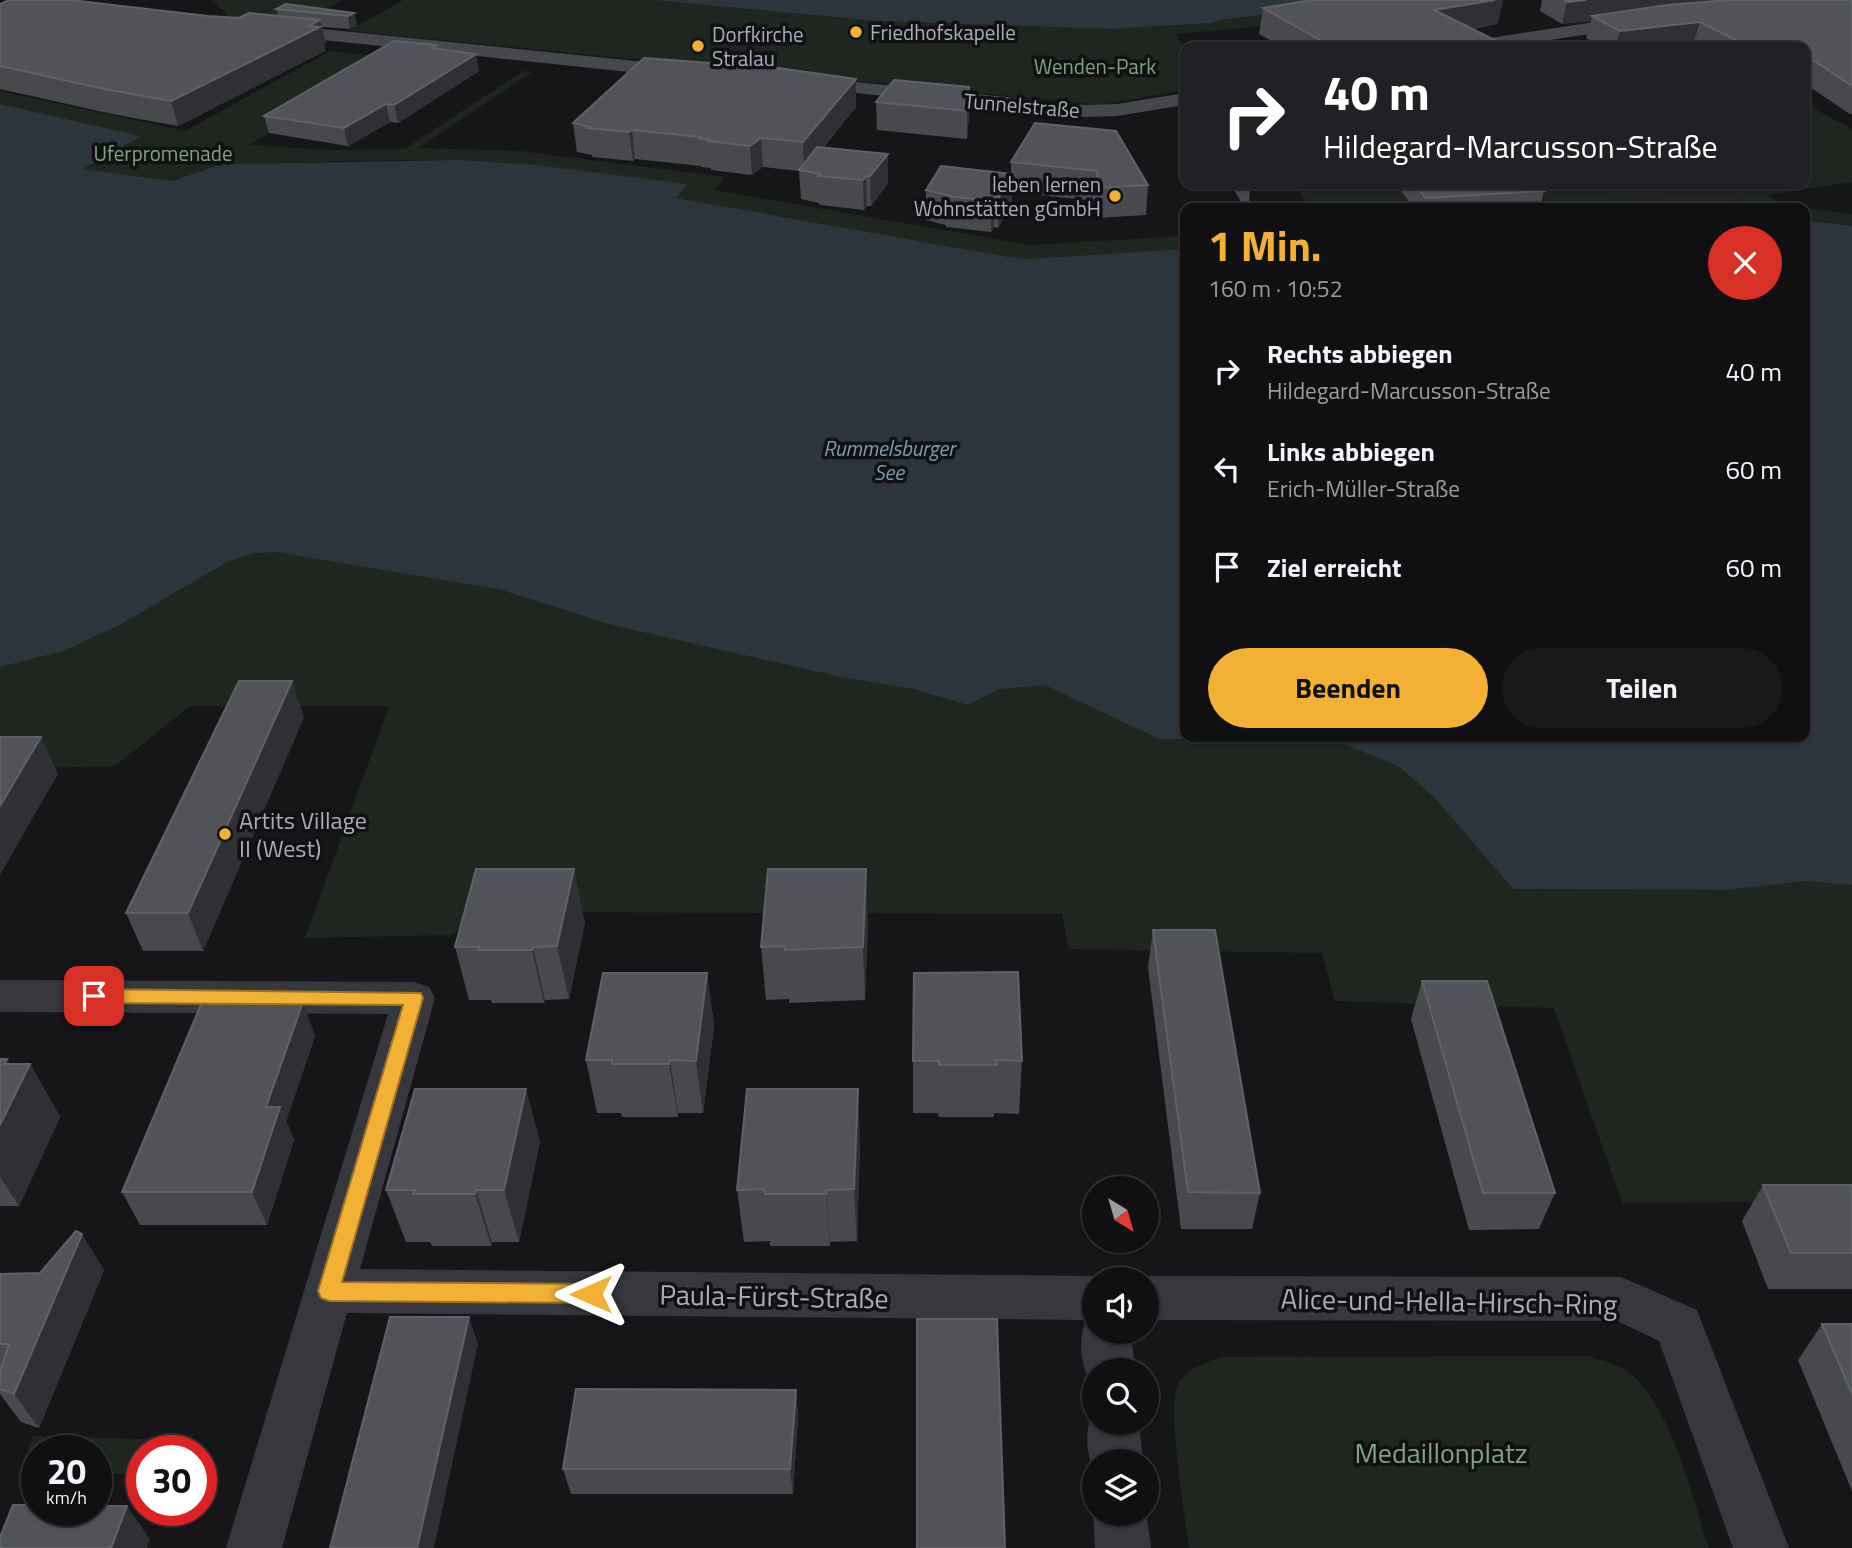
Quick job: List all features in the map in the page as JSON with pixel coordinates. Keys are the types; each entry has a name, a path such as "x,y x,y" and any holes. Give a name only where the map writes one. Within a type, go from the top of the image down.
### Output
{"street":[{"path":"1499,42 1569,30 1657,20"},
{"path":"250,28 363,40 396,51 573,68 650,68 709,74"},
{"name":"Tunnelstraße","path":"791,82 1102,111 1180,100"},
{"path":"0,996 414,998 254,1548"},
{"name":"Paula-Fürst-Straße","path":"329,1291 1082,1298"},
{"name":"Alice-und-Hella-Hirsch-Ring","path":"1159,1298 1621,1299 1679,1326 1761,1548"},
{"path":"1121,1526 1123,1548"}],"shaded area":[{"path":"1389,189 1725,189 1744,200 1697,203 1400,203"}],"green space":[{"path":"213,0 342,0 296,26 231,19"},
{"name":"Wenden-Park","path":"403,0 653,0 876,21 1111,29 1212,23 1385,0 1412,4 1245,28 1175,34 1180,42 1180,91 1100,105 349,31"},
{"name":"Uferpromenade","path":"330,51 385,57 377,69 249,145 332,150 405,149 523,71 532,72 418,148 521,151 725,177 714,190 1030,245 1180,236 1180,249 1026,259 1009,257 676,198 686,184 492,162 400,160 234,164 216,166 172,181 82,169 140,136 0,104 0,91 185,131"},
{"path":"1810,106 1852,129 1852,182 1810,188"},
{"path":"1297,189 1389,189 1400,203 1307,203"},
{"path":"1529,189 1669,189 1674,192 1593,203 1549,203"},
{"path":"1725,189 1806,189 1767,195 1780,203 1696,203 1743,200"},
{"path":"1810,209 1852,214 1852,226 1810,221"},
{"path":"269,535 1014,671 1180,735 1180,742 1374,742 1402,751 1513,889 1726,890 1852,855 1852,1201 1622,1203 1554,1008 1335,1001 1322,953 1069,949 1062,914 480,912 452,935 305,938 389,706 190,706 115,766 0,769 0,652"},
{"name":"Medaillonplatz","path":"1587,1356 1614,1364 1628,1372 1643,1386 1656,1406 1678,1453 1709,1548 1189,1548 1178,1464 1174,1398 1181,1380 1202,1364 1221,1357"},
{"path":"112,1438 126,1439 126,1474 112,1474"}],"water":[{"path":"653,0 1385,0 1212,23 1111,29 876,21"},
{"name":"Rummelsburger See","path":"0,104 141,136 83,169 172,181 216,166 234,164 459,160 535,165 687,184 676,198 1009,257 1026,259 1180,249 1180,739 1159,739 1045,685 1000,689 968,705 914,689 841,677 616,626 502,590 278,552 255,553 227,562 121,624 63,651 0,667"},
{"path":"1810,221 1852,226 1852,885 1805,881 1726,890 1513,889 1433,796 1398,766 1338,742 1810,742"}],"building":[{"path":"9,0 70,0 239,18 249,13 320,20 309,26 320,27 171,101 0,66 0,4"},
{"path":"1313,0 1495,0 1434,10 1499,42 1323,42 1263,8"},
{"path":"1730,0 1852,0 1852,86 1810,58 1810,42 1740,42 1700,22 1620,31 1592,16 1667,5"},
{"path":"286,4 354,13 348,16 276,9"},
{"path":"394,41 437,45 432,48 476,54 394,105 386,104 344,128 264,116"},
{"path":"644,58 778,68 856,79 803,142 761,138 750,146 708,141 710,140 700,137 588,128 590,127 573,123"},
{"path":"894,80 969,87 967,111 876,102"},
{"path":"1035,123 1116,131 1148,185 1098,188 1097,171 1011,162"},
{"path":"817,147 888,154 870,176 863,180 818,176 820,174 799,170"},
{"path":"941,166 1013,174 999,197 992,201 946,196 948,195 926,190"},
{"path":"1418,189 1544,191 1426,198"},
{"path":"239,681 292,681 188,913 126,913"},
{"path":"0,737 41,737 0,806"},
{"path":"476,869 574,869 557,946 533,947 532,950 478,950 479,947 455,947"},
{"path":"768,869 866,869 863,947 785,950 785,946 761,947"},
{"path":"1153,930 1215,930 1260,1193 1188,1192"},
{"path":"1018,972 1022,1061 996,1060 997,1065 939,1065 939,1061 913,1061 914,973"},
{"path":"603,973 707,973 696,1061 612,1064 612,1060 586,1060"},
{"path":"1422,981 1487,981 1555,1193 1483,1193"},
{"path":"229,998 280,998 278,1003 303,1002 266,1107 280,1107 252,1192 122,1192 202,1002 227,1002"},
{"path":"0,1059 7,1059 4,1064 30,1064 0,1125"},
{"path":"415,1089 526,1089 504,1190 476,1190 475,1194 413,1194 415,1190 386,1190"},
{"path":"747,1089 858,1089 854,1189 826,1190 826,1194 765,1194 764,1189 737,1190"},
{"path":"1763,1185 1851,1185 1852,1253 1791,1253"},
{"path":"76,1231 82,1234 14,1394 0,1389 0,1372 9,1344 0,1344 0,1274 40,1273"},
{"path":"390,1317 469,1317 417,1548 330,1548"},
{"path":"917,1319 997,1319 1005,1548 917,1548"},
{"path":"1822,1324 1852,1324 1852,1394"},
{"path":"576,1389 796,1390 790,1469 563,1469"},
{"path":"13,1505 21,1505 21,1526 112,1526 112,1506 126,1506 111,1548 0,1548 0,1537"}],"place":[{"name":"Friedhofskapelle","path":"856,32"},
{"name":"Dorfkirche Stralau","path":"698,46"},
{"name":"leben lernen Wohnstätten gGmbH","path":"1115,196"},
{"name":"Artits Village II (West)","path":"225,834"}],"route":[{"path":"94,996 414,998 329,1291 591,1294"}]}
